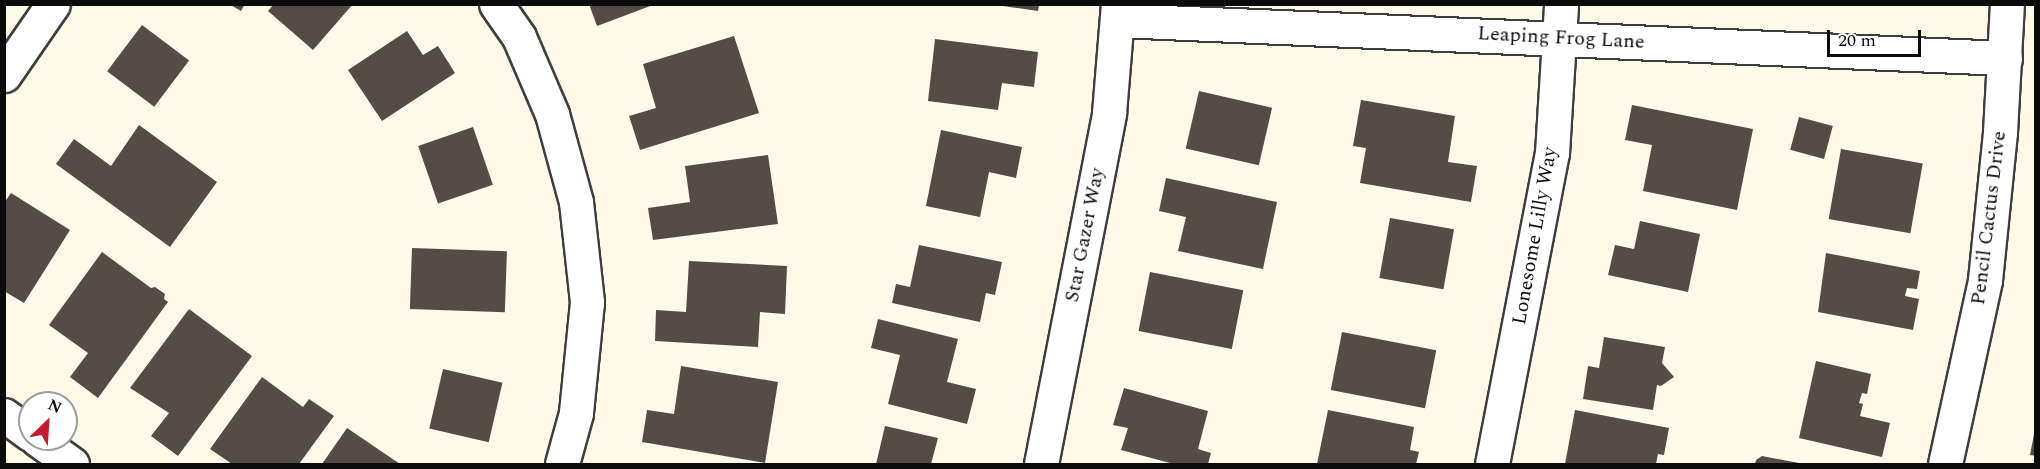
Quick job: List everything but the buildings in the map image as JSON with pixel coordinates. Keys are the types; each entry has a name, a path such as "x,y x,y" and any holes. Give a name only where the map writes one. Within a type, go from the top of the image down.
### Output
{"street":[{"path":"4,75 53,4"},
{"path":"496,4 519,37 552,114 576,202 587,302 576,413 562,465"},
{"name":"Lonesome Lilly Way","path":"1492,465 1551,153 1561,4"},
{"name":"Pencil Cactus Drive","path":"1945,465 1985,280 2005,58 2007,4"},
{"name":"Leaping Frog Lane","path":"1117,12 1559,38 2005,58"},
{"name":"Star Gazer Way","path":"1041,465 1109,113 1117,12"},
{"path":"4,415 18,425"},
{"path":"53,451 72,465"}]}
